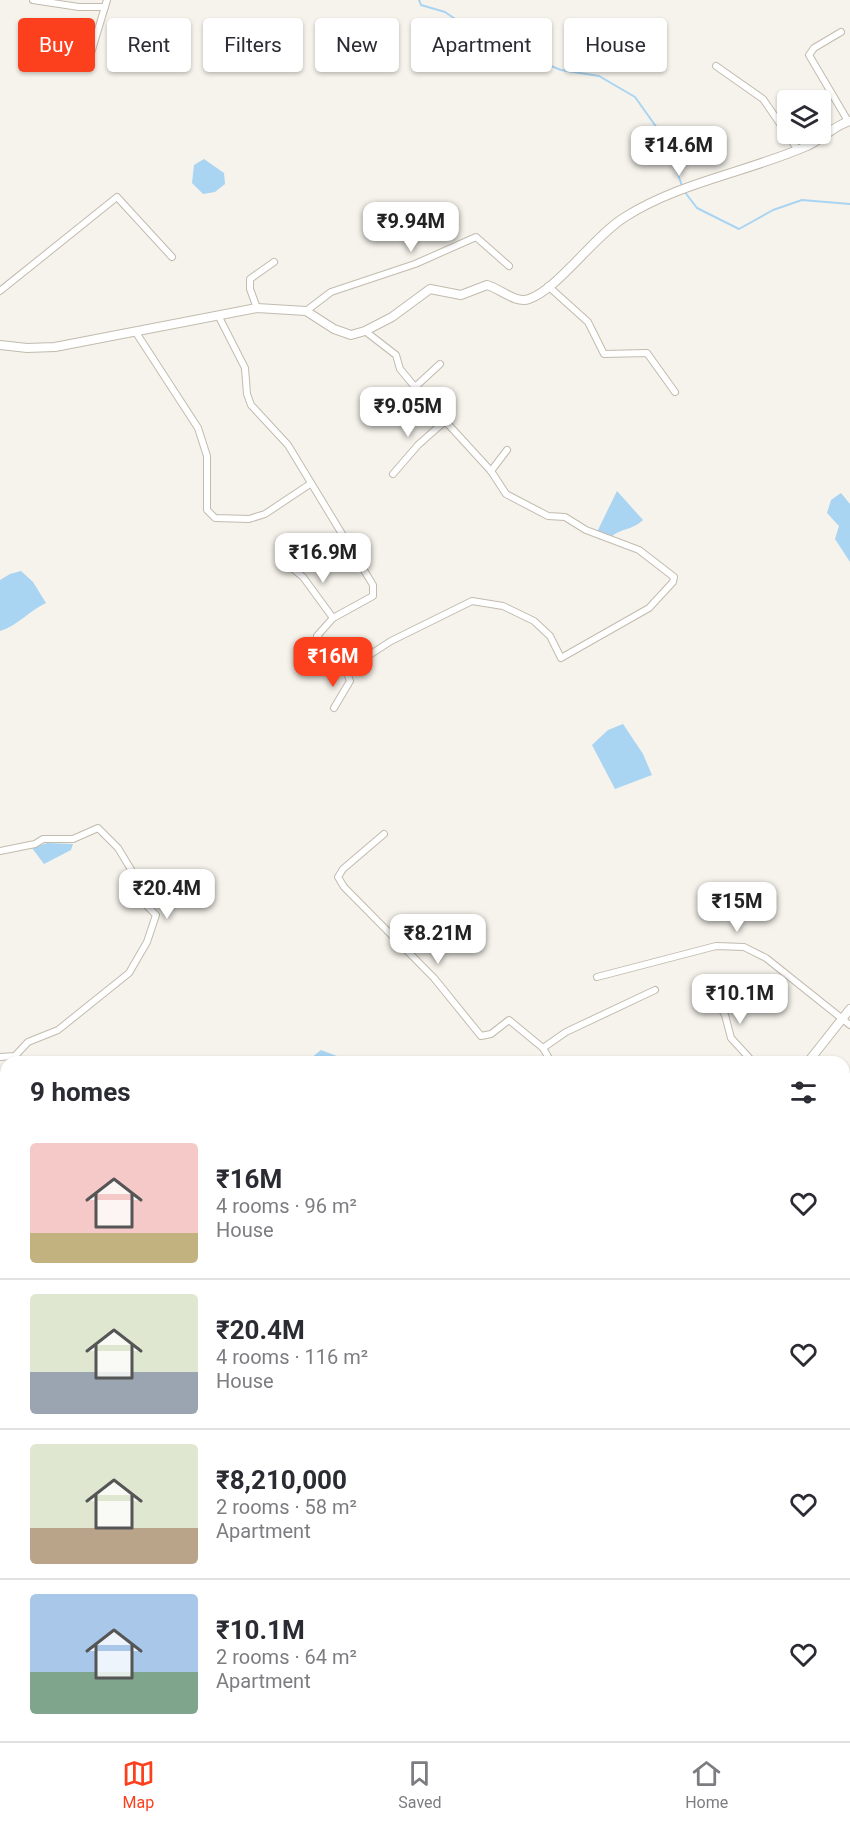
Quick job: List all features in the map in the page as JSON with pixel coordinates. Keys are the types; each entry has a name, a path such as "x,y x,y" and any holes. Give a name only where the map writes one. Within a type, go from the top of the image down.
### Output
{"street":[{"path":"33,0 79,7 106,3 95,40"},
{"path":"0,345 27,348 55,347 258,308 306,311 334,329 351,335 365,331 392,317 430,289 461,295 487,285 521,300 529,300 548,286 605,231 644,206 698,184 798,150 820,140 849,121 809,56 814,48 841,32"},
{"path":"716,66 763,99 798,150"},
{"path":"0,291 117,197 172,257"},
{"path":"306,311 331,292 415,264 476,237 509,266"},
{"path":"258,308 250,290 250,279 274,262"},
{"path":"548,286 588,322 604,354 647,353 675,392"},
{"path":"218,315 245,368 247,394 251,405 288,445 373,585 373,596 333,618 317,636 346,670 350,686 334,708"},
{"path":"135,331 198,428 207,456 207,510 215,518 249,519 265,514 310,484"},
{"path":"365,331 396,355 400,369 444,422 418,445 393,474"},
{"path":"414,388 440,364"},
{"path":"346,670 391,641 472,601 503,606 534,621 550,636 561,658 649,608 673,582 674,578 662,565 639,550 586,530 565,517 548,516 506,494 491,471 447,423"},
{"path":"491,471 507,450"},
{"path":"293,569 303,577 333,618"},
{"path":"0,851 35,844 43,839 73,839 98,828 118,848 141,886 147,906 156,915 147,942 129,973 58,1030 28,1042 15,1056"},
{"path":"384,834 343,869 338,877 344,887 434,978 481,1036 491,1034 509,1020 543,1048 548,1056"},
{"path":"597,977 731,944 744,947 766,958 847,1022"},
{"path":"543,1048 566,1032 655,990"},
{"path":"715,998 725,1016 731,1038 748,1056"},
{"path":"814,1056 847,1022 850,1009"}],"water":[{"path":"204,159 224,173 225,184 215,192 203,194 192,183 194,165"},
{"path":"617,491 643,520 611,537 597,532"},
{"path":"841,493 850,504 850,562 835,539 839,526 827,513 831,500"},
{"path":"21,571 33,582 46,603 12,626 0,631 0,580"},
{"path":"623,724 643,754 652,775 615,789 592,745 608,730"},
{"path":"47,843 73,844 71,850 44,864 32,848"},
{"path":"321,1050 337,1056 314,1056"}],"waterway":[{"path":"419,0 421,5 445,12 514,59 534,59 561,70 599,76 635,97 667,142 682,186"},
{"path":"684,191 697,208 739,229 773,210 802,200 850,204"}]}
